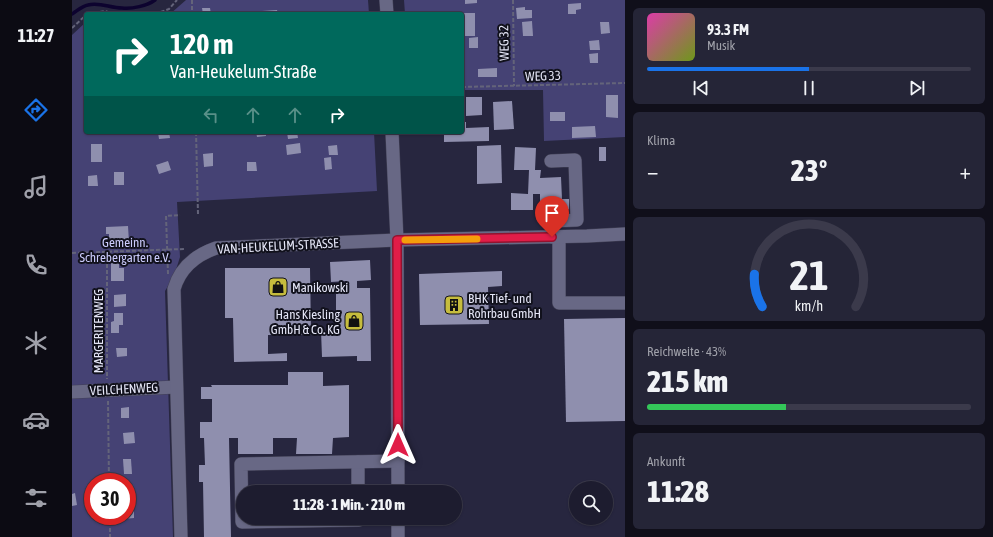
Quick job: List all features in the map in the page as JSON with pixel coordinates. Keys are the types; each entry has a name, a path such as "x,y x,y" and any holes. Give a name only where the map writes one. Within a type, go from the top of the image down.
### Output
{"street":[{"path":"386,0 387,12"},
{"path":"392,134 397,240 398,485"},
{"path":"551,161 575,160 578,220 552,221 556,237 560,303 625,303"},
{"name":"VAN-HEUKELUM-STRASSE","path":"180,537 174,290 180,273 203,253 216,248 397,240 625,234"},
{"name":"VEILCHENWEG","path":"72,392 176,387"},
{"path":"241,485 241,464 398,461"},
{"path":"358,462 358,485"},
{"path":"398,525 398,537"}],"path":[{"path":"161,12 169,9 177,0"},
{"path":"192,0 192,12"},
{"name":"WEG 32","path":"513,0 514,86"},
{"path":"72,28 84,18"},
{"name":"WEG 33","path":"464,87 625,83"},
{"path":"196,134 198,214"},
{"path":"168,276 166,270 166,216 180,215"},
{"path":"72,254 184,249"},
{"name":"MARGERITENWEG","path":"107,252 109,473"},
{"path":"110,525 110,537"}],"green space":[{"path":"186,0 368,0 369,12 172,12"},
{"path":"404,0 625,0 625,137 544,141 543,90 464,90 464,12 405,12"},
{"name":"Gemeinn. Schrebergarten e.V.","path":"84,24 84,134 374,134 377,191 177,202 180,257 174,276 165,291 173,537 72,537 72,35"}],"building":[{"path":"465,0 477,0 477,3 465,4"},
{"path":"581,3 581,9 576,10 576,14 568,14 568,4"},
{"path":"525,7 525,10 532,10 532,18 517,19 516,8"},
{"path":"202,8 210,8 211,12 203,12"},
{"path":"277,10 278,12 262,12"},
{"path":"464,13 475,13 475,36 464,36"},
{"path":"532,21 533,36 523,36 522,22"},
{"path":"600,22 609,22 610,33 601,34"},
{"path":"478,37 478,48 469,48 469,38"},
{"path":"599,40 600,50 590,50 589,41"},
{"path":"598,53 598,63 590,63 589,54"},
{"path":"497,68 497,77 478,77 478,69"},
{"path":"606,95 618,95 618,118 606,117"},
{"path":"466,97 482,97 482,115 466,116"},
{"path":"512,101 514,129 494,130 493,102"},
{"path":"550,112 565,112 565,121 550,121"},
{"path":"464,122 466,122 466,128 489,127 489,141 444,142 444,134 464,134"},
{"path":"595,126 596,137 572,138 572,127"},
{"path":"158,134 169,134 170,138 159,139"},
{"path":"256,134 266,134 266,136 257,137"},
{"path":"287,134 297,134 298,138 288,139"},
{"path":"300,143 301,153 287,155 286,145"},
{"path":"91,144 102,144 102,162 91,162"},
{"path":"337,145 338,155 329,155 328,146"},
{"path":"501,145 502,183 477,184 477,146"},
{"path":"515,147 536,148 535,170 541,170 540,178 561,177 562,199 569,199 569,209 562,214 540,214 540,194 533,194 533,210 511,210 511,193 528,194 529,170 514,170"},
{"path":"599,147 606,147 606,161 599,161"},
{"path":"213,153 213,166 204,167 203,154"},
{"path":"331,157 332,169 325,170 324,158"},
{"path":"168,161 171,170 159,174 156,165"},
{"path":"247,162 256,162 257,171 247,171"},
{"path":"114,172 124,172 124,185 114,185"},
{"path":"97,175 98,186 88,186 88,176"},
{"path":"128,226 129,242 109,243 109,234 106,234 106,227"},
{"path":"370,260 371,280 357,281 357,288 370,288 371,361 357,361 357,356 322,357 321,331 336,331 336,288 347,288 347,281 331,282 330,262"},
{"path":"111,263 119,263 119,268 124,268 124,281 111,281"},
{"path":"225,268 310,268 311,335 268,335 268,354 287,353 287,361 234,362 233,318 225,318"},
{"name":"BHK Tief- und Rohrbau GmbH","path":"502,271 502,286 488,287 489,324 420,325 419,274"},
{"path":"126,294 126,306 114,307 114,295"},
{"path":"114,313 123,313 123,325 119,325 119,333 111,333 111,322 114,321"},
{"path":"625,318 625,421 566,422 564,319"},
{"path":"116,348 127,348 127,356 117,357"},
{"path":"288,372 323,372 323,386 349,385 349,437 333,438 332,454 296,454 297,438 273,438 273,454 238,454 238,438 229,438 231,537 204,537 203,482 199,482 199,465 205,465 204,438 200,438 200,422 212,422 212,399 201,399 201,387 212,387 211,385 288,385"},
{"path":"129,407 129,418 121,418 121,408"},
{"path":"134,432 135,443 124,444 123,433"},
{"path":"123,459 131,459 132,473 124,473"},
{"path":"75,493 77,505 72,506 72,494"}],"waterway":[{"path":"72,14 82,7 92,4 118,8 130,8 139,7 155,0"}],"slow traffic":[{"path":"405,240 477,239"}],"place":[{"name":"Manikowski","path":"278,287"},
{"name":"BHK Tief- und Rohrbau GmbH","path":"454,305"},
{"name":"Hans Kiesling GmbH & Co. KG","path":"354,321"}],"route":[{"path":"398,445 397,240 552,237"}]}
